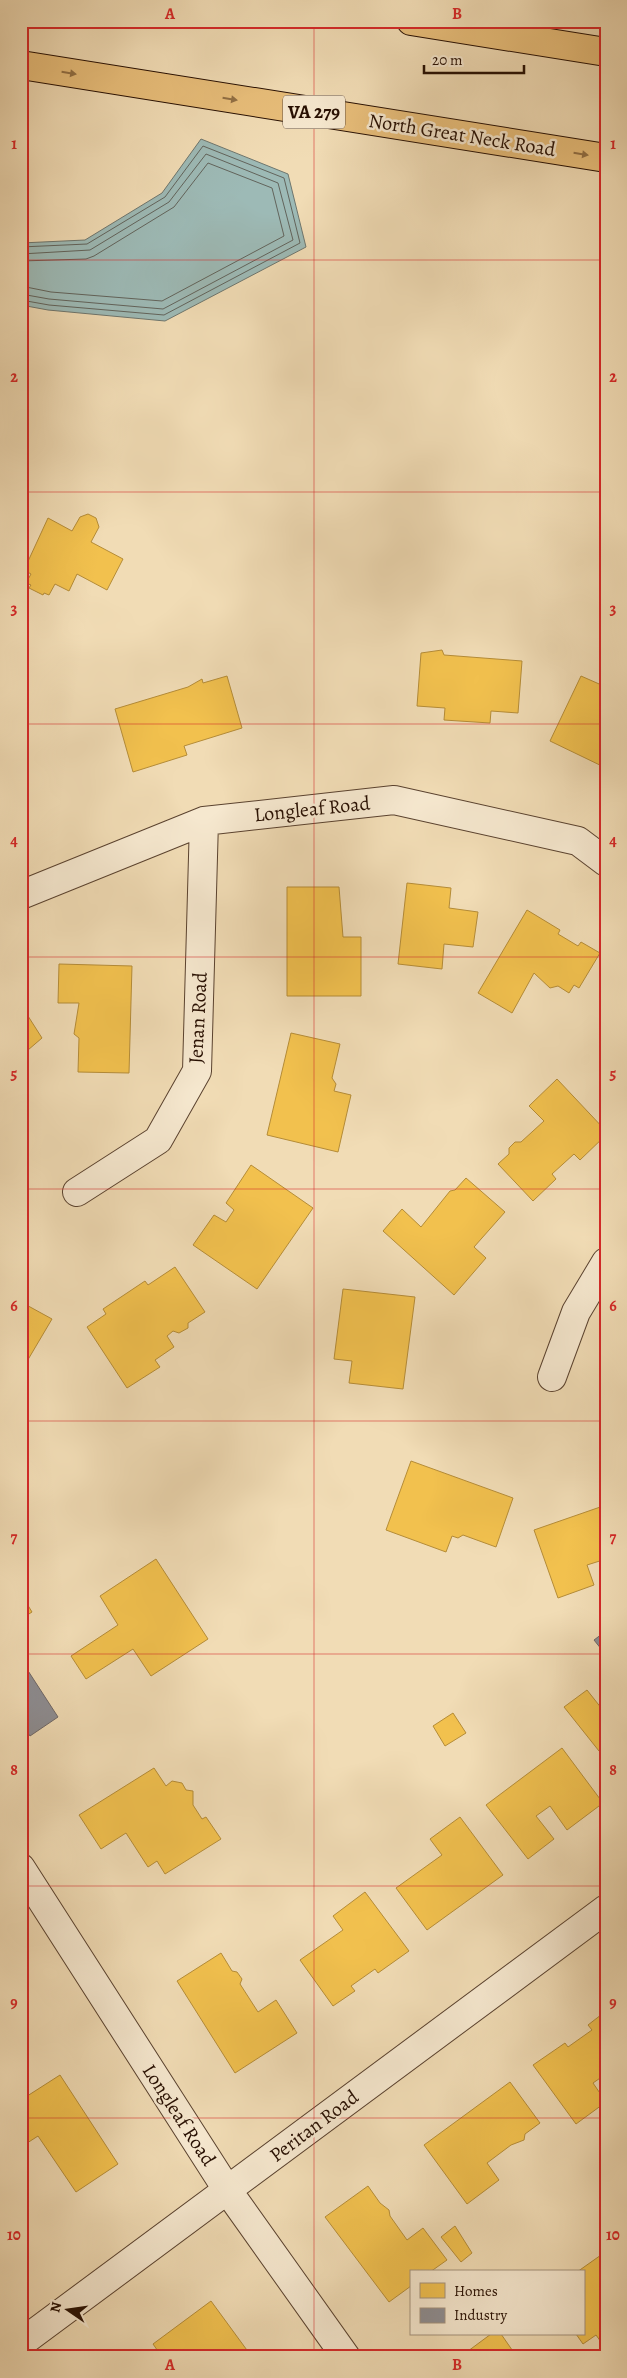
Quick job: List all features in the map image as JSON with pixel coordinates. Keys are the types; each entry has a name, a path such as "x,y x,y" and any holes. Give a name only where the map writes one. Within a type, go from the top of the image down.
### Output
{"main road":[{"path":"412,21 606,52"},
{"name":"North Great Neck Road","path":"21,66 606,158"}],"street":[{"name":"Longleaf Road","path":"22,893 204,821 394,800 578,841 606,862"},
{"name":"Jenan Road","path":"77,1192 158,1140 197,1071 204,821"},
{"path":"552,1377 576,1312 606,1262"},
{"name":"Longleaf Road","path":"21,1868 228,2191 346,2357"},
{"name":"Peritan Road","path":"21,2343 606,1909"}],"water":[{"path":"201,139 288,174 306,247 165,321 48,310 21,305 21,243 85,240 162,193"}],"building: Homes":[{"path":"88,514 96,518 99,527 91,542 123,559 107,590 77,574 69,591 55,584 49,595 44,593 43,595 29,588 31,585 26,583 31,574 24,570 48,518 72,531 80,517"},
{"path":"442,650 444,655 522,661 518,713 491,711 490,723 444,720 445,708 417,706 421,653"},
{"path":"227,676 242,728 184,746 187,755 133,772 115,709 188,687 202,679 203,683"},
{"path":"581,676 606,687 606,768 550,741"},
{"path":"407,883 451,888 449,908 478,912 473,947 444,944 442,969 398,964"},
{"path":"287,887 339,887 343,937 361,937 361,996 287,996"},
{"path":"527,910 560,930 558,934 578,946 581,942 600,953 579,988 574,985 569,993 558,986 550,988 534,973 512,1013 478,993"},
{"path":"59,964 132,966 129,1073 78,1072 79,1038 74,1034 79,1003 58,1003"},
{"path":"21,1005 42,1038 21,1056"},
{"path":"291,1033 340,1044 332,1078 336,1084 334,1091 351,1095 338,1152 267,1135"},
{"path":"557,1079 606,1131 606,1135 580,1160 574,1154 552,1174 556,1179 533,1201 498,1164 509,1154 509,1148 515,1142 521,1142 544,1121 529,1106"},
{"path":"251,1165 313,1208 257,1289 193,1245 214,1215 226,1222 234,1210 226,1203"},
{"path":"466,1178 505,1212 474,1247 486,1258 454,1295 383,1231 402,1209 421,1227 450,1191 455,1190"},
{"path":"175,1267 205,1312 188,1323 188,1328 179,1333 173,1331 167,1336 174,1347 155,1360 160,1367 127,1388 87,1327 106,1314 103,1309 145,1281 148,1285"},
{"path":"343,1289 415,1297 403,1389 349,1383 352,1361 334,1359"},
{"path":"21,1302 52,1319 26,1363 21,1361"},
{"path":"411,1461 513,1498 496,1547 463,1535 458,1538 452,1536 446,1552 386,1530"},
{"path":"606,1505 606,1559 587,1565 594,1585 558,1598 534,1530"},
{"path":"156,1559 208,1639 151,1676 133,1649 86,1679 71,1656 118,1625 100,1596"},
{"path":"21,1594 32,1612 21,1619"},
{"path":"587,1690 606,1714 606,1753 603,1749 599,1751 564,1707"},
{"path":"453,1713 466,1733 445,1746 433,1726"},
{"path":"562,1748 603,1803 567,1830 550,1806 536,1816 554,1839 528,1859 486,1805"},
{"path":"154,1768 166,1786 172,1781 182,1783 186,1790 193,1791 193,1805 202,1819 206,1817 221,1839 165,1874 157,1861 148,1867 126,1833 101,1849 79,1815"},
{"path":"460,1817 503,1875 427,1930 396,1888 442,1855 430,1839"},
{"path":"365,1892 409,1951 378,1973 375,1969 351,1986 355,1991 333,2006 300,1960 343,1930 333,1916"},
{"path":"221,1953 232,1971 237,1972 242,1979 240,1984 258,2012 276,2000 297,2033 235,2073 177,1981"},
{"path":"606,2011 606,2074 593,2083 606,2102 576,2124 533,2065 565,2043 568,2047 592,2030 588,2025"},
{"path":"60,2075 118,2164 76,2192 38,2136 21,2147 21,2100"},
{"path":"510,2082 540,2123 525,2134 524,2140 511,2145 487,2163 499,2180 467,2204 424,2145"},
{"path":"368,2186 380,2203 389,2210 390,2216 407,2240 423,2228 447,2260 433,2270 410,2270 410,2287 389,2302 325,2217"},
{"path":"455,2226 472,2253 461,2262 441,2237"},
{"path":"601,2255 606,2262 606,2349 596,2335 583,2344 577,2336 584,2336 584,2270 580,2270"},
{"path":"211,2301 252,2357 162,2357 153,2344"},
{"path":"488,2336 502,2336 517,2357 460,2357"}],"building: Industry":[{"path":"606,1631 606,1655 594,1640"},
{"path":"21,1660 58,1717 30,1736 21,1723"}]}
